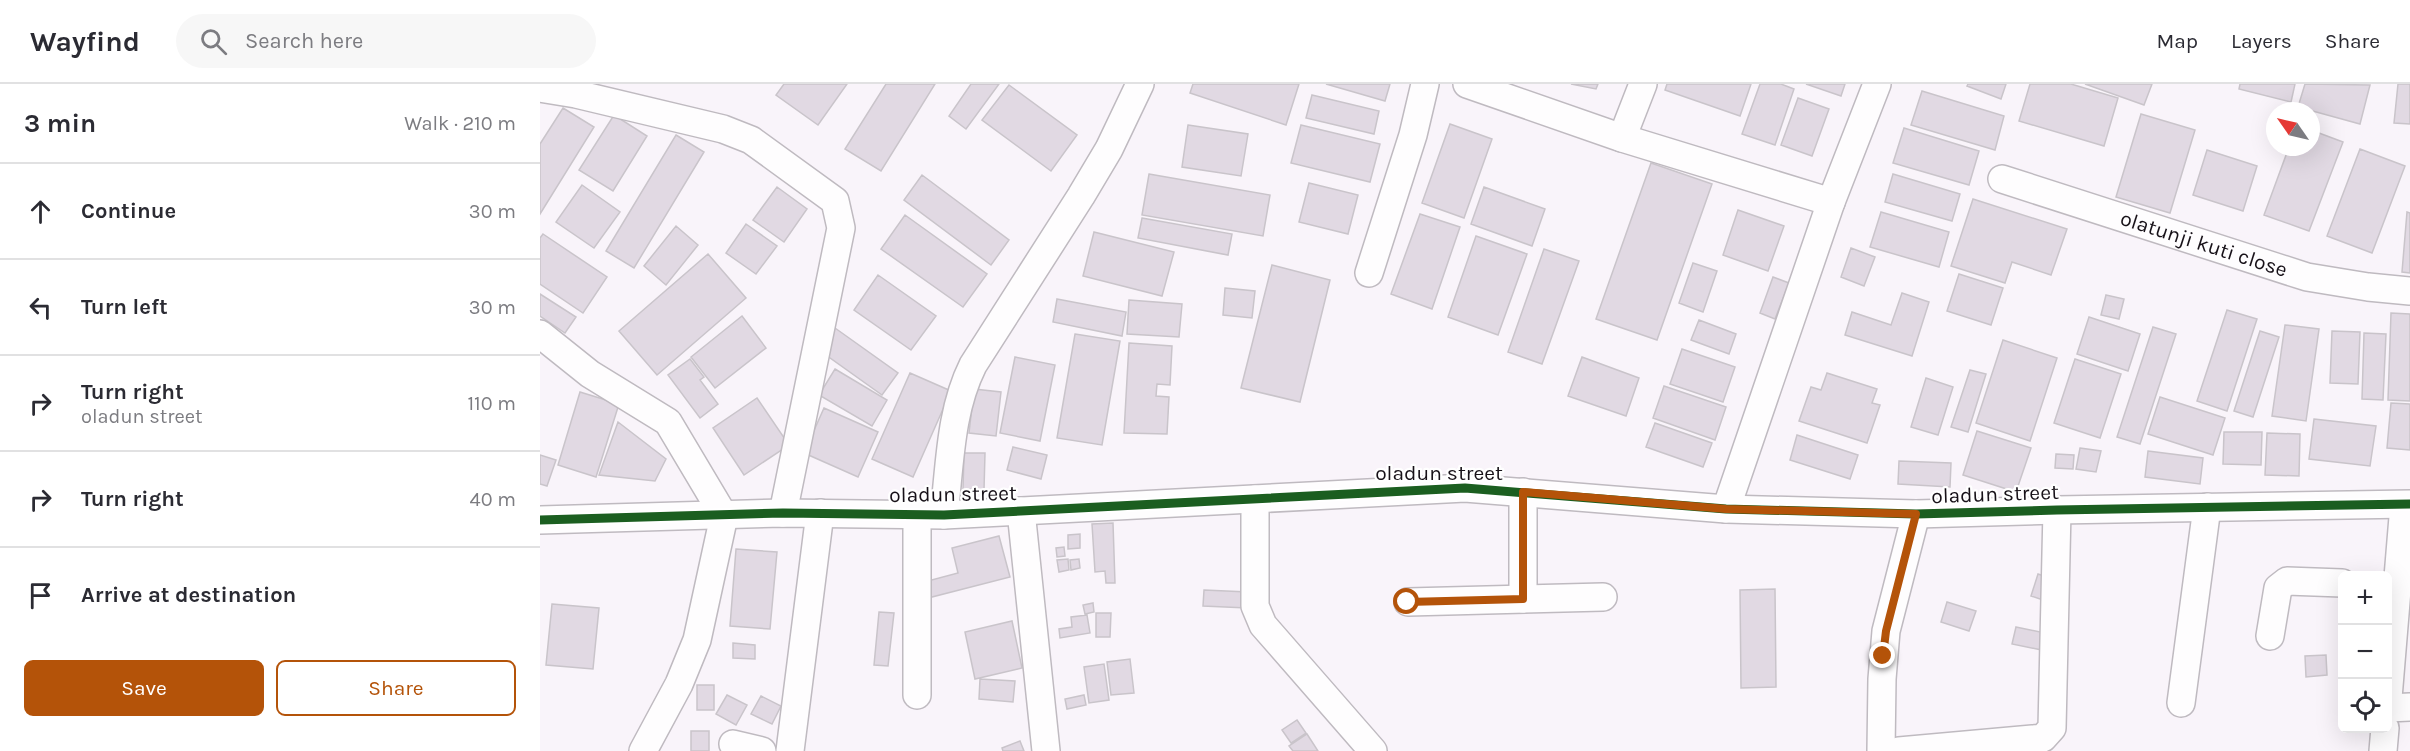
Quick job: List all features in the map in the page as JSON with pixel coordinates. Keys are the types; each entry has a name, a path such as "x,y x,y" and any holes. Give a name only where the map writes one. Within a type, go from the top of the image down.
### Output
{"street":[{"path":"944,514 955,417 961,390 973,365 1108,149 1140,84"},
{"path":"1369,273 1413,135 1425,84"},
{"path":"1467,84 1622,138 1831,202"},
{"path":"1622,138 1642,84"},
{"path":"1726,509 1831,202 1877,84"},
{"path":"540,88 723,129 751,140 835,201 841,228 783,513"},
{"name":"olatunji kuti close","path":"2002,179 2307,277 2410,291"},
{"path":"540,334 590,374 668,422 724,516 697,640 679,684 643,751"},
{"name":"oladun street","path":"540,520 783,513 944,514 1465,488 1726,509 1916,514 2407,505"},
{"path":"1523,492 1523,599"},
{"path":"1255,499 1255,606 1263,625 1373,751"},
{"path":"2392,584 2407,505"},
{"path":"2181,703 2207,507"},
{"path":"1899,751 2043,738 2052,728 2057,510"},
{"path":"1021,511 1046,751"},
{"path":"790,751 820,513"},
{"path":"917,514 917,695"},
{"path":"1881,751 1882,679 1886,631 1916,514"},
{"path":"2270,636 2278,588 2287,580 2338,583"},
{"path":"1407,602 1602,597"},
{"path":"2389,679 2391,625"},
{"path":"2392,708 2410,707"},
{"path":"2383,751 2385,733"},
{"path":"733,744 762,751"}],"building":[{"path":"784,84 847,84 818,125 776,95"},
{"path":"886,84 935,84 881,171 845,149"},
{"path":"971,84 999,84 966,129 949,116"},
{"path":"1193,84 1299,84 1286,125 1190,93"},
{"path":"1326,84 1390,84 1385,101"},
{"path":"1571,84 1598,84 1596,89"},
{"path":"1667,84 1751,84 1740,116 1665,90"},
{"path":"1760,84 1781,84 1794,89 1775,145 1742,134"},
{"path":"1806,84 1845,84 1841,96"},
{"path":"1968,84 2006,84 2001,99 1967,86"},
{"path":"2030,84 2071,84 2118,98 2104,146 2019,121"},
{"path":"2085,84 2152,84 2144,105"},
{"path":"2240,84 2295,84 2291,102 2239,89"},
{"path":"2305,84 2370,85 2360,124 2320,113 2320,102 2300,102"},
{"path":"2398,84 2410,84 2410,124 2394,123"},
{"path":"1009,85 1077,135 1051,171 982,120"},
{"path":"1922,91 2004,116 1995,150 1911,125"},
{"path":"1312,95 1379,111 1374,134 1306,118"},
{"path":"1798,98 1829,109 1812,156 1781,145"},
{"path":"563,108 594,127 540,214 540,144"},
{"path":"2141,114 2195,130 2170,213 2116,197"},
{"path":"614,115 647,136 613,191 579,170"},
{"path":"1450,124 1492,139 1464,218 1422,203"},
{"path":"1188,125 1248,134 1241,176 1182,167"},
{"path":"1301,125 1380,144 1370,182 1291,163"},
{"path":"1904,128 1979,151 1969,185 1893,163"},
{"path":"2320,133 2343,142 2309,231 2264,215 2286,156 2320,156"},
{"path":"676,135 704,152 634,268 606,251"},
{"path":"2360,149 2405,166 2372,253 2327,236"},
{"path":"2207,150 2257,166 2243,211 2193,195"},
{"path":"1651,163 1712,184 1657,340 1596,319"},
{"path":"1149,174 1270,195 1263,236 1142,215"},
{"path":"1893,174 1960,194 1952,221 1885,202"},
{"path":"922,175 1009,240 991,265 904,200"},
{"path":"1309,183 1358,195 1348,234 1299,222"},
{"path":"582,185 620,212 594,248 556,222"},
{"path":"777,187 807,209 784,242 753,220"},
{"path":"1484,187 1545,209 1532,246 1471,224"},
{"path":"1973,199 2067,229 2051,275 2012,262 2005,283 1951,266"},
{"path":"1738,210 1784,226 1768,271 1723,255"},
{"path":"1881,212 1949,232 1939,267 1870,247"},
{"path":"2407,212 2410,213 2410,273 2402,272"},
{"path":"1420,214 1460,227 1432,309 1391,294"},
{"path":"905,215 987,274 963,307 881,249"},
{"path":"1142,218 1232,234 1228,255 1138,238"},
{"path":"746,224 777,246 756,274 726,253"},
{"path":"676,226 698,245 666,285 644,266"},
{"path":"1094,232 1174,252 1162,296 1083,276"},
{"path":"543,234 607,277 583,313 540,284 540,238"},
{"path":"1476,236 1527,254 1498,335 1448,317"},
{"path":"1851,248 1875,257 1864,286 1841,277"},
{"path":"1544,249 1579,261 1542,364 1508,352"},
{"path":"708,254 746,298 657,375 619,331"},
{"path":"1693,263 1717,271 1703,312 1679,303"},
{"path":"1272,265 1330,280 1300,402 1241,388"},
{"path":"1959,274 2003,288 1991,325 1947,311"},
{"path":"878,275 936,316 911,350 854,310"},
{"path":"1773,277 1789,283 1775,319 1760,313"},
{"path":"1225,288 1255,291 1252,318 1223,315"},
{"path":"1902,293 1929,302 1912,356 1845,335 1852,312 1891,325"},
{"path":"540,294 576,317 565,333 540,316"},
{"path":"2106,295 2124,299 2119,319 2101,315"},
{"path":"1057,299 1126,312 1122,336 1053,322"},
{"path":"1129,300 1182,304 1179,337 1127,334"},
{"path":"2227,310 2257,319 2227,411 2197,401"},
{"path":"2391,313 2410,314 2410,401 2388,400"},
{"path":"742,316 766,348 715,388 691,357"},
{"path":"2089,317 2140,334 2128,371 2077,354"},
{"path":"1699,320 1736,334 1729,354 1691,340"},
{"path":"2285,325 2319,329 2306,421 2272,416"},
{"path":"2153,327 2176,334 2140,444 2117,437"},
{"path":"835,328 898,373 882,395 819,350"},
{"path":"2260,331 2279,337 2253,417 2234,411"},
{"path":"2332,331 2360,332 2358,384 2330,383"},
{"path":"2364,333 2386,334 2383,400 2362,399"},
{"path":"1075,334 1120,341 1102,445 1057,438"},
{"path":"2003,340 2057,358 2030,441 1976,423"},
{"path":"1129,343 1172,346 1170,385 1157,384 1156,396 1169,397 1167,434 1124,433"},
{"path":"1682,349 1735,367 1723,402 1670,384"},
{"path":"1015,357 1055,365 1040,441 1000,433"},
{"path":"1582,357 1639,378 1626,416 1568,396"},
{"path":"690,359 704,377 700,380 718,404 700,418 668,375"},
{"path":"2075,359 2121,374 2100,438 2054,423"},
{"path":"835,369 887,400 872,426 819,395"},
{"path":"1970,370 1986,374 1968,432 1951,427"},
{"path":"910,373 951,391 913,477 872,459"},
{"path":"1827,373 1877,389 1872,403 1880,405 1867,443 1799,421 1811,387 1821,390"},
{"path":"1926,378 1953,387 1938,435 1911,427"},
{"path":"1664,386 1726,407 1715,440 1653,418"},
{"path":"974,389 1001,392 996,436 969,433"},
{"path":"580,392 619,404 596,477 558,465"},
{"path":"2160,397 2225,418 2213,455 2148,434"},
{"path":"757,398 789,445 744,475 713,428"},
{"path":"2391,403 2410,404 2410,450 2387,448"},
{"path":"824,408 878,432 858,477 804,453"},
{"path":"2314,419 2376,426 2370,466 2309,459"},
{"path":"618,422 666,459 655,481 599,475"},
{"path":"1655,423 1712,443 1703,467 1646,447"},
{"path":"1977,431 2031,448 2016,492 1963,475"},
{"path":"2224,432 2262,432 2261,465 2223,464"},
{"path":"2267,433 2300,434 2299,476 2265,475"},
{"path":"1797,435 1858,455 1850,479 1790,460"},
{"path":"1013,447 1047,455 1041,479 1007,470"},
{"path":"2080,448 2101,451 2096,472 2076,469"},
{"path":"2148,451 2203,458 2200,484 2145,477"},
{"path":"964,453 985,453 984,490 963,489"},
{"path":"2056,454 2074,455 2073,469 2055,468"},
{"path":"540,455 556,460 547,486 540,484"},
{"path":"1899,461 1951,463 1950,487 1898,484"},
{"path":"1113,523 1115,583 1106,583 1105,571 1095,572 1092,524"},
{"path":"1080,534 1080,548 1068,549 1068,535"},
{"path":"999,536 1010,577 928,598 924,582 958,573 952,548"},
{"path":"1064,547 1065,556 1057,557 1056,548"},
{"path":"736,549 777,552 770,629 730,626"},
{"path":"1068,559 1069,570 1059,572 1057,560"},
{"path":"1079,559 1080,568 1071,570 1070,560"},
{"path":"2038,574 2053,579 2046,601 2031,596"},
{"path":"1775,589 1776,687 1741,688 1740,590"},
{"path":"1204,590 1248,592 1247,608 1203,606"},
{"path":"1947,602 1976,611 1969,631 1941,622"},
{"path":"1093,603 1094,612 1085,614 1083,605"},
{"path":"552,604 599,608 593,669 546,665"},
{"path":"879,612 894,613 888,666 874,665"},
{"path":"1096,613 1111,613 1110,637 1096,637"},
{"path":"1087,615 1090,633 1060,638 1059,629 1072,627 1071,617"},
{"path":"1012,621 1022,668 975,679 965,632"},
{"path":"2016,627 2045,633 2042,650 2012,644"},
{"path":"733,643 755,645 755,659 733,658"},
{"path":"2326,655 2327,675 2306,677 2305,656"},
{"path":"1130,659 1134,693 1111,695 1107,662"},
{"path":"1104,664 1109,700 1089,703 1084,667"},
{"path":"980,679 1015,681 1013,702 979,699"},
{"path":"697,685 714,685 714,710 697,710"},
{"path":"727,695 747,705 736,725 716,714"},
{"path":"1084,695 1086,705 1067,709 1065,699"},
{"path":"761,696 781,706 772,724 751,714"},
{"path":"1297,720 1306,733 1291,743 1282,730"},
{"path":"691,731 709,731 709,751 691,751"},
{"path":"1307,734 1318,751 1293,751 1289,746"},
{"path":"1020,741 1024,751 1003,751 1002,748"}],"cycle path":[{"path":"540,520 783,513 944,515 1465,488 1726,509 1916,514 2410,504"}],"route":[{"path":"1407,602 1523,599 1523,492 1726,509 1916,514 1886,631 1883,656"}]}
